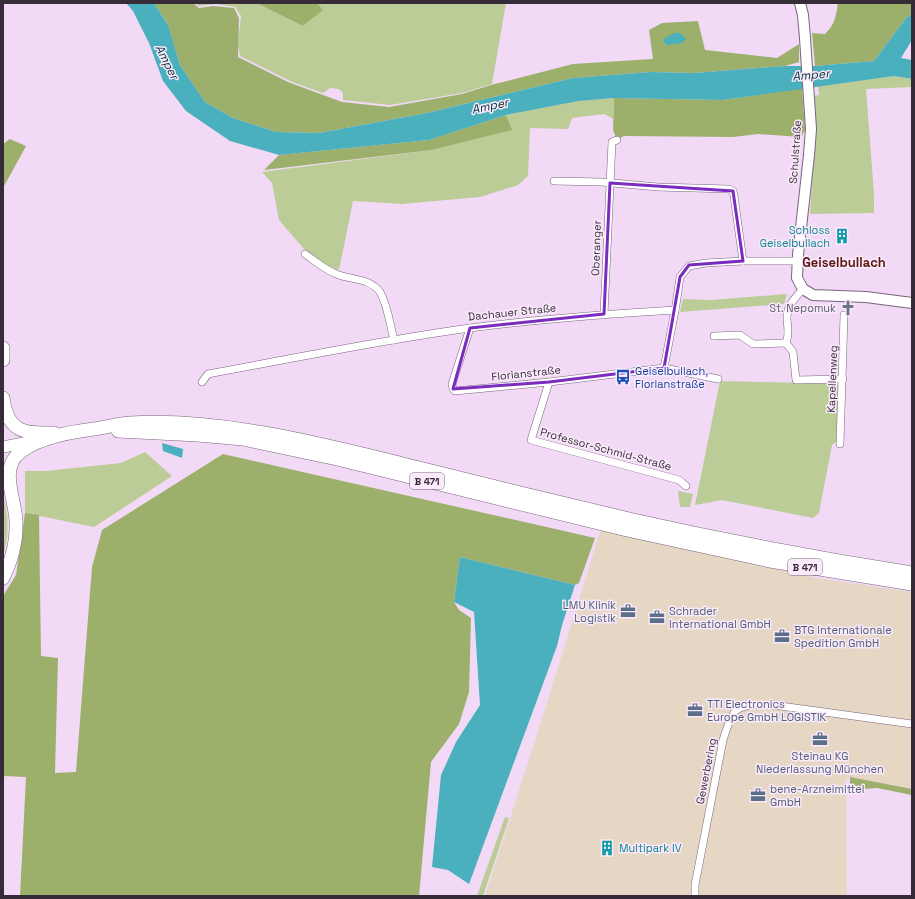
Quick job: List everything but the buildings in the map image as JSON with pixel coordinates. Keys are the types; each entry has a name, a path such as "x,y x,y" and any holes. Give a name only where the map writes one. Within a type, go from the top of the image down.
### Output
{"highway":[{"path":"3,348 3,360"},
{"path":"3,400 7,416 10,421 21,430 32,433 70,433"},
{"name":"B 471","path":"49,438 128,423 198,425 243,430 338,448 629,519 771,548 912,573"},
{"name":"B 471","path":"94,429 243,439 337,459 627,530 763,560 912,584"},
{"path":"3,578 10,560 16,534 15,507 6,477 16,456 22,451 49,438"}],"main road":[{"name":"B 471","path":"3,448 49,438"}],"street":[{"name":"Schulstraße","path":"800,3 803,15 811,129 797,261 797,278 803,289"},
{"name":"Oberanger","path":"604,314 612,142 616,140"},
{"path":"554,181 602,182 728,189 733,191 743,261"},
{"path":"305,254 324,268 336,274 369,282 379,291 384,300 394,340"},
{"path":"664,368 680,277 689,266 706,263 743,261 797,261"},
{"path":"786,343 789,336 787,316 788,310 791,303 803,289 813,295 866,297 912,303"},
{"name":"Dachauer Straße","path":"202,382 208,374 394,340 470,328 604,314 675,310"},
{"name":"Kapellenweg","path":"840,444 844,315"},
{"name":"Florianstraße","path":"470,328 452,384 455,391 549,382 664,368 718,379"},
{"path":"714,336 740,335 753,344 786,343"},
{"path":"786,343 792,352 796,380 843,379"},
{"name":"Professor-Schmid-Straße","path":"549,382 531,440 679,480 686,486"},
{"name":"Gewerbering","path":"696,896 695,886 720,756 728,725 735,711 750,705 773,705 912,724"}],"highlighted area":[{"path":"610,183 733,191 743,261 689,265 680,277 664,368 549,382 453,389 470,328 604,314"}],"shaded area":[{"path":"601,529 817,578 912,592 912,789 850,777 846,780 847,896 485,896"}],"green space":[{"path":"154,3 193,3 199,8 213,6 234,8 239,18 238,57 288,82 342,102 389,107 462,94 573,64 653,59 649,30 662,23 698,21 705,50 777,58 799,44 799,62 785,66 694,73 650,72 573,78 427,113 319,133 276,132 233,118 205,102 180,65 167,23"},
{"path":"194,3 256,3 303,26 322,10 317,3 506,3 492,84 462,93 390,105 343,100 343,93 339,89 330,88 323,93 292,82 240,56 238,44 241,16 235,7 216,4 199,6"},
{"path":"256,3 317,3 323,10 303,26"},
{"path":"838,3 912,3 912,14 906,18 874,61 815,66 812,33 825,34 828,31 837,12"},
{"path":"894,76 912,79 912,87 866,89 874,194 874,213 810,214 815,134 814,96 819,95 818,86"},
{"path":"802,88 805,130 801,137 758,134 733,137 624,136 617,140 613,130 614,98 723,100"},
{"path":"614,98 613,119 605,114 572,118 568,129 530,128 528,176 518,185 480,197 402,204 353,201 339,270 325,265 311,257 279,220 272,183 262,172 432,150 511,130 506,115 579,101"},
{"path":"506,115 512,130 432,150 264,170 279,155 429,140"},
{"path":"10,139 26,146 3,188 3,144"},
{"path":"787,294 784,304 680,312 683,299 711,300"},
{"path":"720,381 840,384 839,440 832,445 819,513 813,518 722,500 695,505"},
{"path":"145,452 172,476 94,527 25,513 25,471 46,471 121,463"},
{"path":"223,454 595,538 579,583 575,585 460,557 454,602 459,610 471,618 469,692 459,724 431,762 419,896 20,896 26,777 3,776 3,596 16,575 25,513 39,515 41,656 58,658 55,773 76,772 92,567 102,530"},
{"path":"678,491 693,494 690,507 680,507"},
{"path":"3,495 8,526 3,556"},
{"path":"850,777 912,789 912,795 877,788 850,790"},
{"path":"505,817 509,818 483,896 477,896"}],"water":[{"name":"Amper","path":"126,3 154,3 168,25 180,65 205,102 233,118 276,132 319,133 427,113 573,78 650,72 694,73 874,61 906,18 912,14 912,40 901,58 912,60 912,79 894,76 723,100 614,98 579,101 506,115 429,140 279,155 230,141 186,111 163,81 149,43 133,11"},
{"path":"675,33 680,33 686,39 682,43 667,45 663,41 665,38"},
{"path":"162,443 183,449 182,458 163,451"},
{"path":"460,557 575,585 557,646 469,884 448,870 432,867 441,775 456,742 480,705 474,612 454,602"}],"place":[{"name":"Schloss Geiselbullach","path":"842,236"},
{"name":"St. Nepomuk","path":"848,308"},
{"name":"Geiselbullach, Florianstraße","path":"623,377"},
{"name":"LMU Klinik Logistik","path":"628,611"},
{"name":"Schrader International GmbH","path":"657,617"},
{"name":"BTG Internationale Spedition GmbH","path":"782,636"},
{"name":"TTI Electronics Europe GmbH LOGISTIK","path":"695,710"},
{"name":"Steinau KG Niederlassung München","path":"820,739"},
{"name":"bene-Arzneimittel GmbH","path":"758,795"},
{"name":"Multipark IV","path":"607,848"}],"district":[{"name":"Geiselbullach","path":"844,262"}]}
